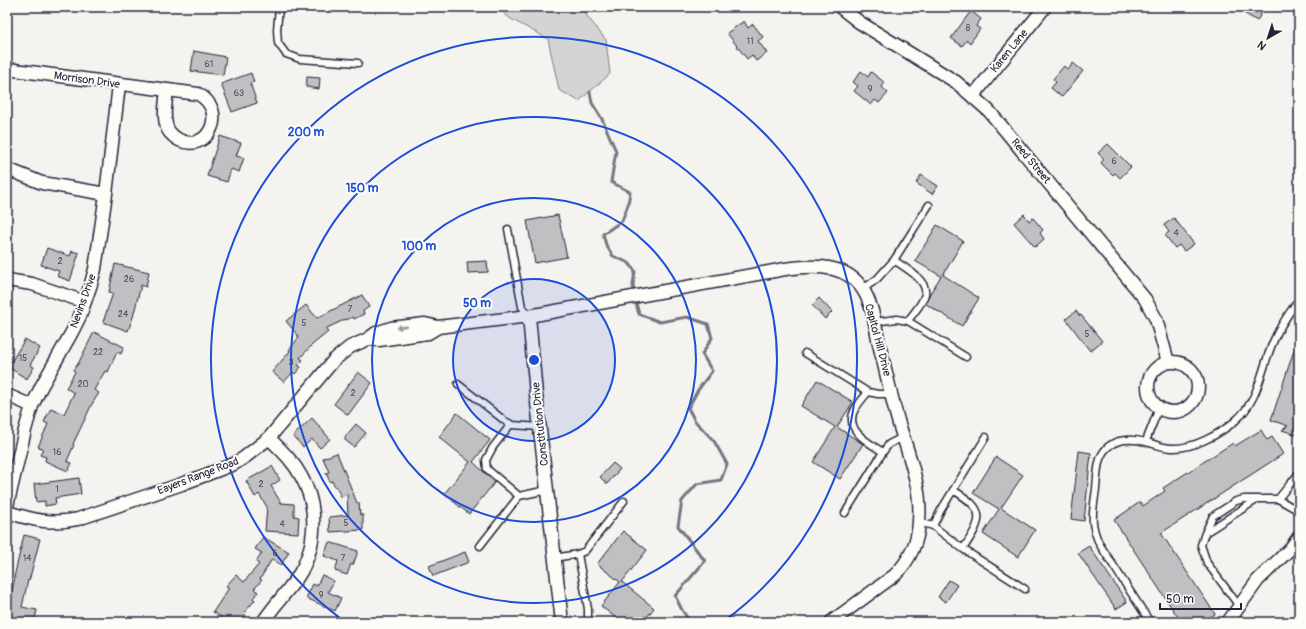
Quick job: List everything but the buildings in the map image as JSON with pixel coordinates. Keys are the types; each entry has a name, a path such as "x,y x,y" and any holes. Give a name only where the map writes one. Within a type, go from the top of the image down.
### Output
{"street":[{"name":"Reed Street","path":"840,7 859,22 935,68 973,96 989,111 1138,290 1156,318 1168,362"},
{"name":"Karen Lane","path":"973,96 1045,7"},
{"name":"Morrison Drive","path":"7,69 119,85 167,90 198,94 207,100 214,114 211,130 203,138 187,142 177,139 169,132 165,122 167,90"},
{"name":"Nevins Drive","path":"7,506 32,406 72,332 85,302 95,269 106,194 119,85"},
{"path":"7,169 42,183 106,194"},
{"name":"Capitol Hill Drive","path":"529,316 785,269 814,266 829,268 845,274 857,282 863,289 871,308 892,394 916,482 919,498 920,522 916,542 911,555 904,566 895,575 831,622"},
{"path":"7,280 32,284 85,302"},
{"name":"Eayers Range Road","path":"7,512 30,519 65,522 182,484 224,468 245,457 269,438 334,360 350,347 376,333 406,326 425,324 438,327 529,316"},
{"name":"Constitution Drive","path":"529,316 562,622"},
{"path":"1168,362 1184,364 1193,371 1198,381 1198,392 1193,402 1185,409 1174,412 1159,408 1151,399 1149,393 1149,382 1151,376 1158,367 1168,362"},
{"path":"7,395 32,406"},
{"path":"263,622 297,578 304,566 313,531 311,501 307,488 300,474 288,458 269,438"},
{"path":"1228,622 1258,580 1288,552 1299,536"}],"lane":[{"path":"279,7 277,30 278,43 286,54 300,59 358,63"},
{"path":"863,289 877,279 894,260 929,205"},
{"name":"Constitution Drive","path":"508,229 522,306 529,316"},
{"path":"894,260 918,277 924,286 926,293 921,303 908,321"},
{"path":"1150,622 1100,545 1095,534 1093,522 1100,458 1112,444 1122,440 1130,439 1172,448 1182,447 1201,442 1234,422 1243,414 1254,396 1273,342 1299,299"},
{"path":"874,322 897,319 908,321 966,357"},
{"path":"805,353 868,392 892,394"},
{"path":"458,384 505,421 512,424 540,426"},
{"path":"868,392 855,410 852,419 858,434 883,452"},
{"path":"1146,442 1159,408"},
{"path":"512,424 493,447 486,460 487,470 519,496"},
{"path":"845,513 889,444 904,437"},
{"path":"933,526 953,490 986,437"},
{"path":"1278,499 1299,472"},
{"path":"480,546 519,496 547,490"},
{"path":"953,490 972,503 977,509 979,515 978,522 972,535 962,549"},
{"path":"1239,606 1207,563 1201,545 1213,516 1236,501 1244,499 1278,499 1299,511"},
{"path":"1205,533 1258,499"},
{"path":"554,558 578,554 585,551 624,501"},
{"path":"920,522 933,526 962,549 1024,589"},
{"path":"578,554 588,609 588,622"}],"shaded area":[{"path":"496,7 584,7 587,16 606,40 610,74 579,101 559,90 548,39 511,19"}],"waterway":[{"path":"590,92 592,103 602,119 616,151 611,182 630,192 628,205 622,221 603,234 606,245 613,256 629,263 635,271 633,285 634,294"},
{"path":"635,300 639,314 660,322 687,317 708,324 712,338 702,354 712,371 698,390 688,408 695,421 714,441 727,464 721,480 697,484 682,501 678,526 705,561 675,596 690,622"}]}
